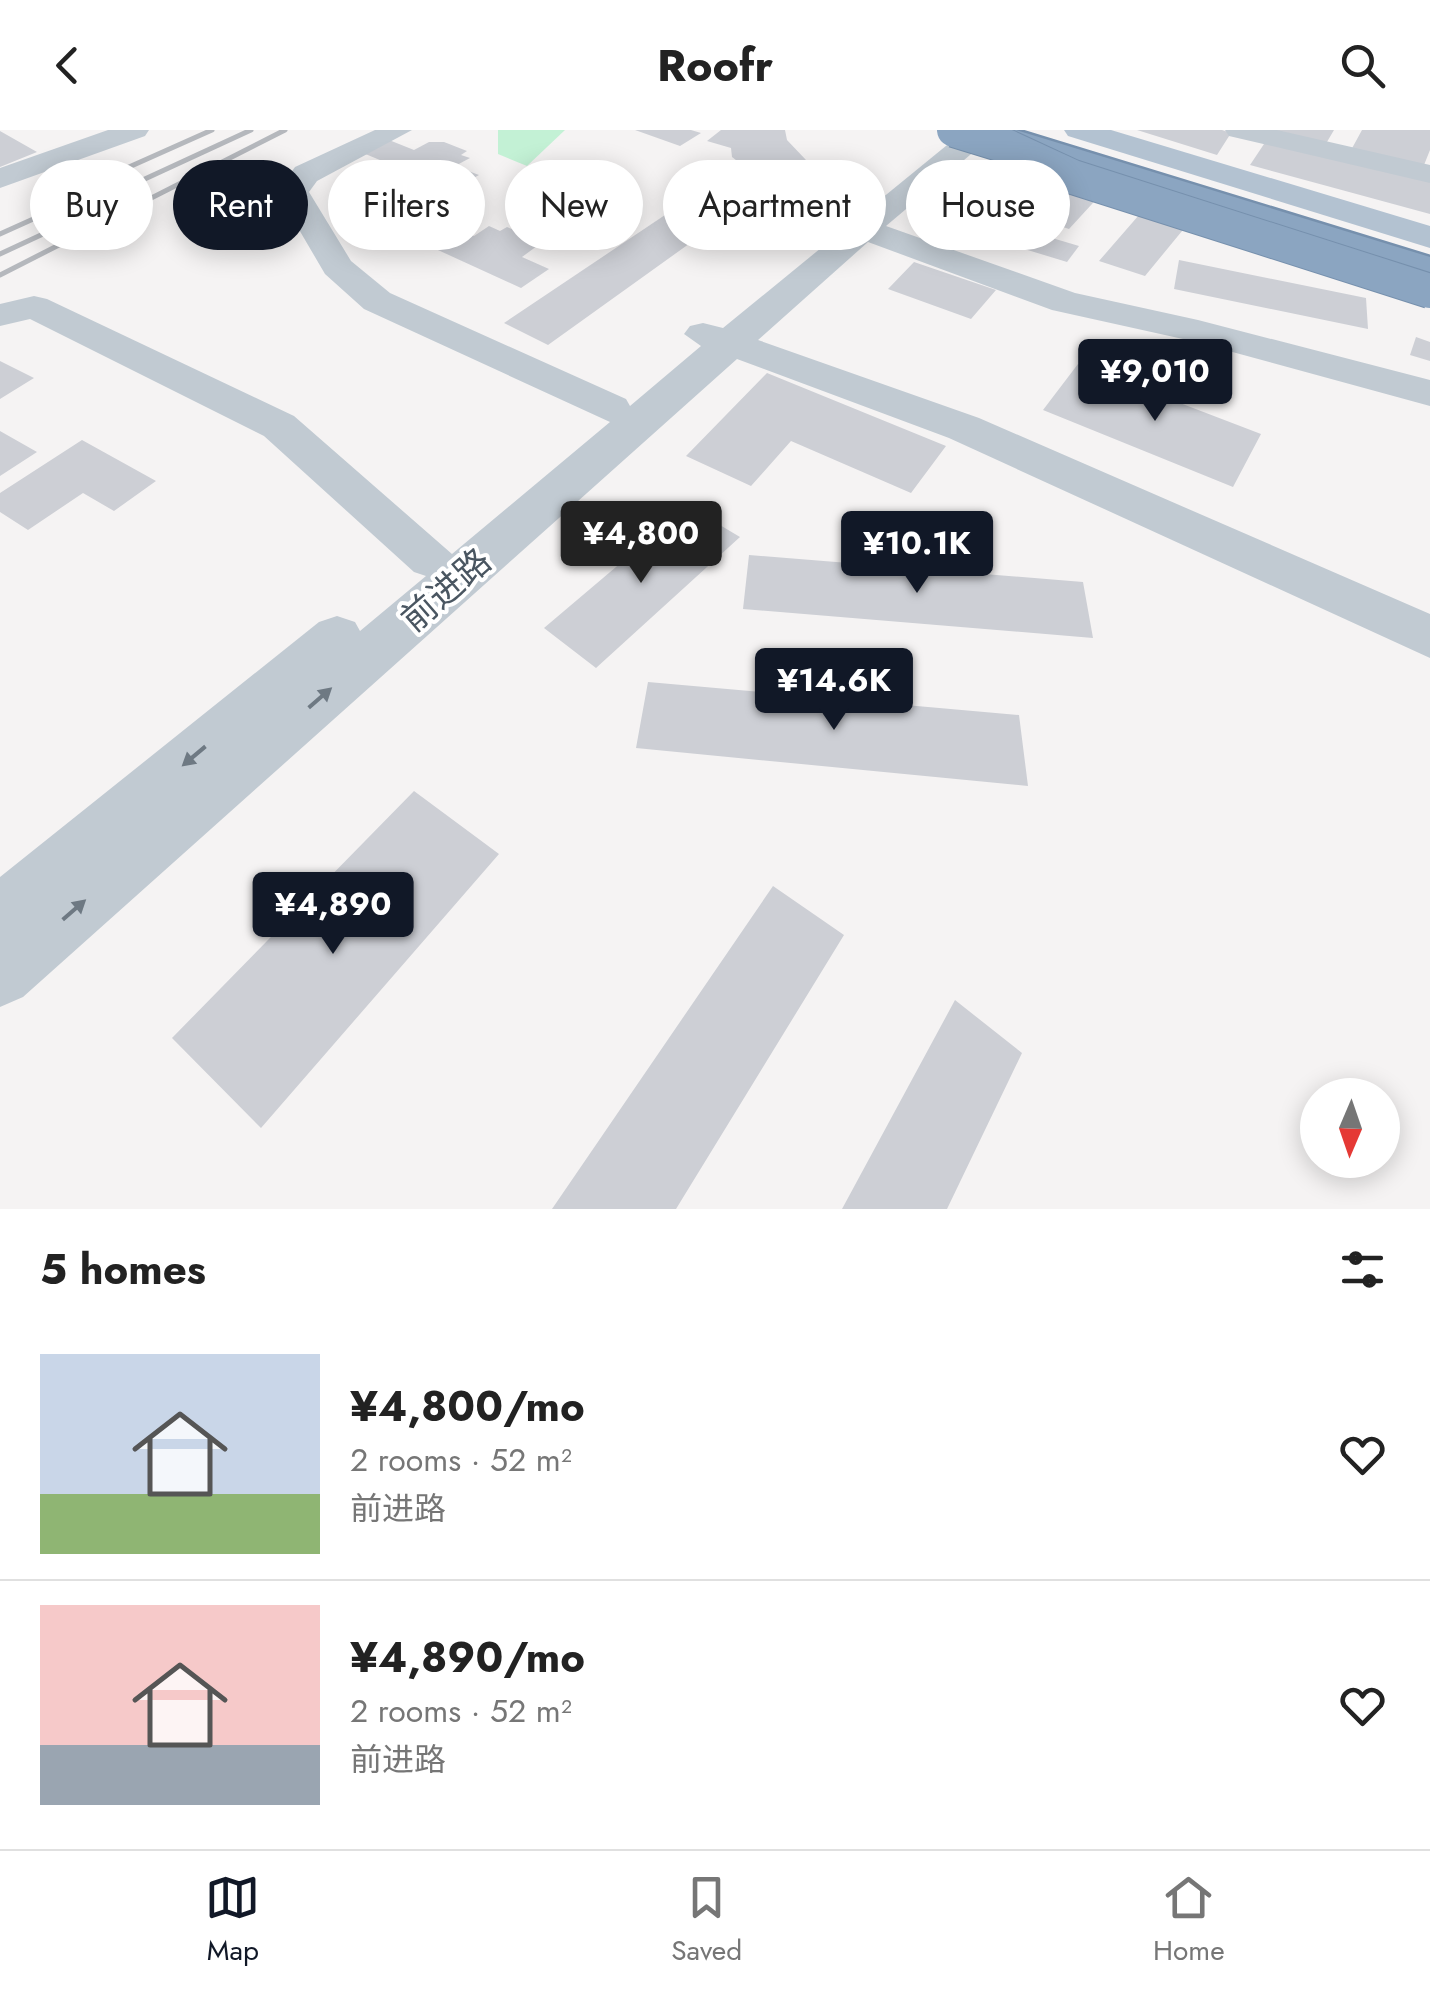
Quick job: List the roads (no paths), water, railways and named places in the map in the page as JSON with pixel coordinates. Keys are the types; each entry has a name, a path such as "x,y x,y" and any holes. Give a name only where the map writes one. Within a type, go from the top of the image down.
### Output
{"highway":[{"path":"1034,130 1430,250"},
{"path":"963,131 1430,269"},
{"path":"963,131 1073,176 1430,291"}],"main road":[{"path":"1078,130 1430,237"},
{"path":"963,131 1430,283"}],"street":[{"path":"0,179 135,130"},
{"path":"398,130 306,174 293,192 337,267 377,300 611,408"},
{"path":"1218,172 1243,130 1342,142 1430,174"},
{"name":"前进路","path":"886,206 963,131"},
{"name":"前进路","path":"0,974 716,338 963,131"},
{"path":"886,238 1065,302 1198,331 1430,393"},
{"name":"前进路","path":"0,917 611,408 716,338 834,250"},
{"path":"0,315 34,308 279,426 430,559"},
{"path":"716,338 964,428 1430,636"}],"railway":[{"path":"145,160 212,130"},
{"path":"153,175 251,130"},
{"path":"0,275 285,130"},
{"path":"0,234 30,220"},
{"path":"0,254 30,240"}]}
